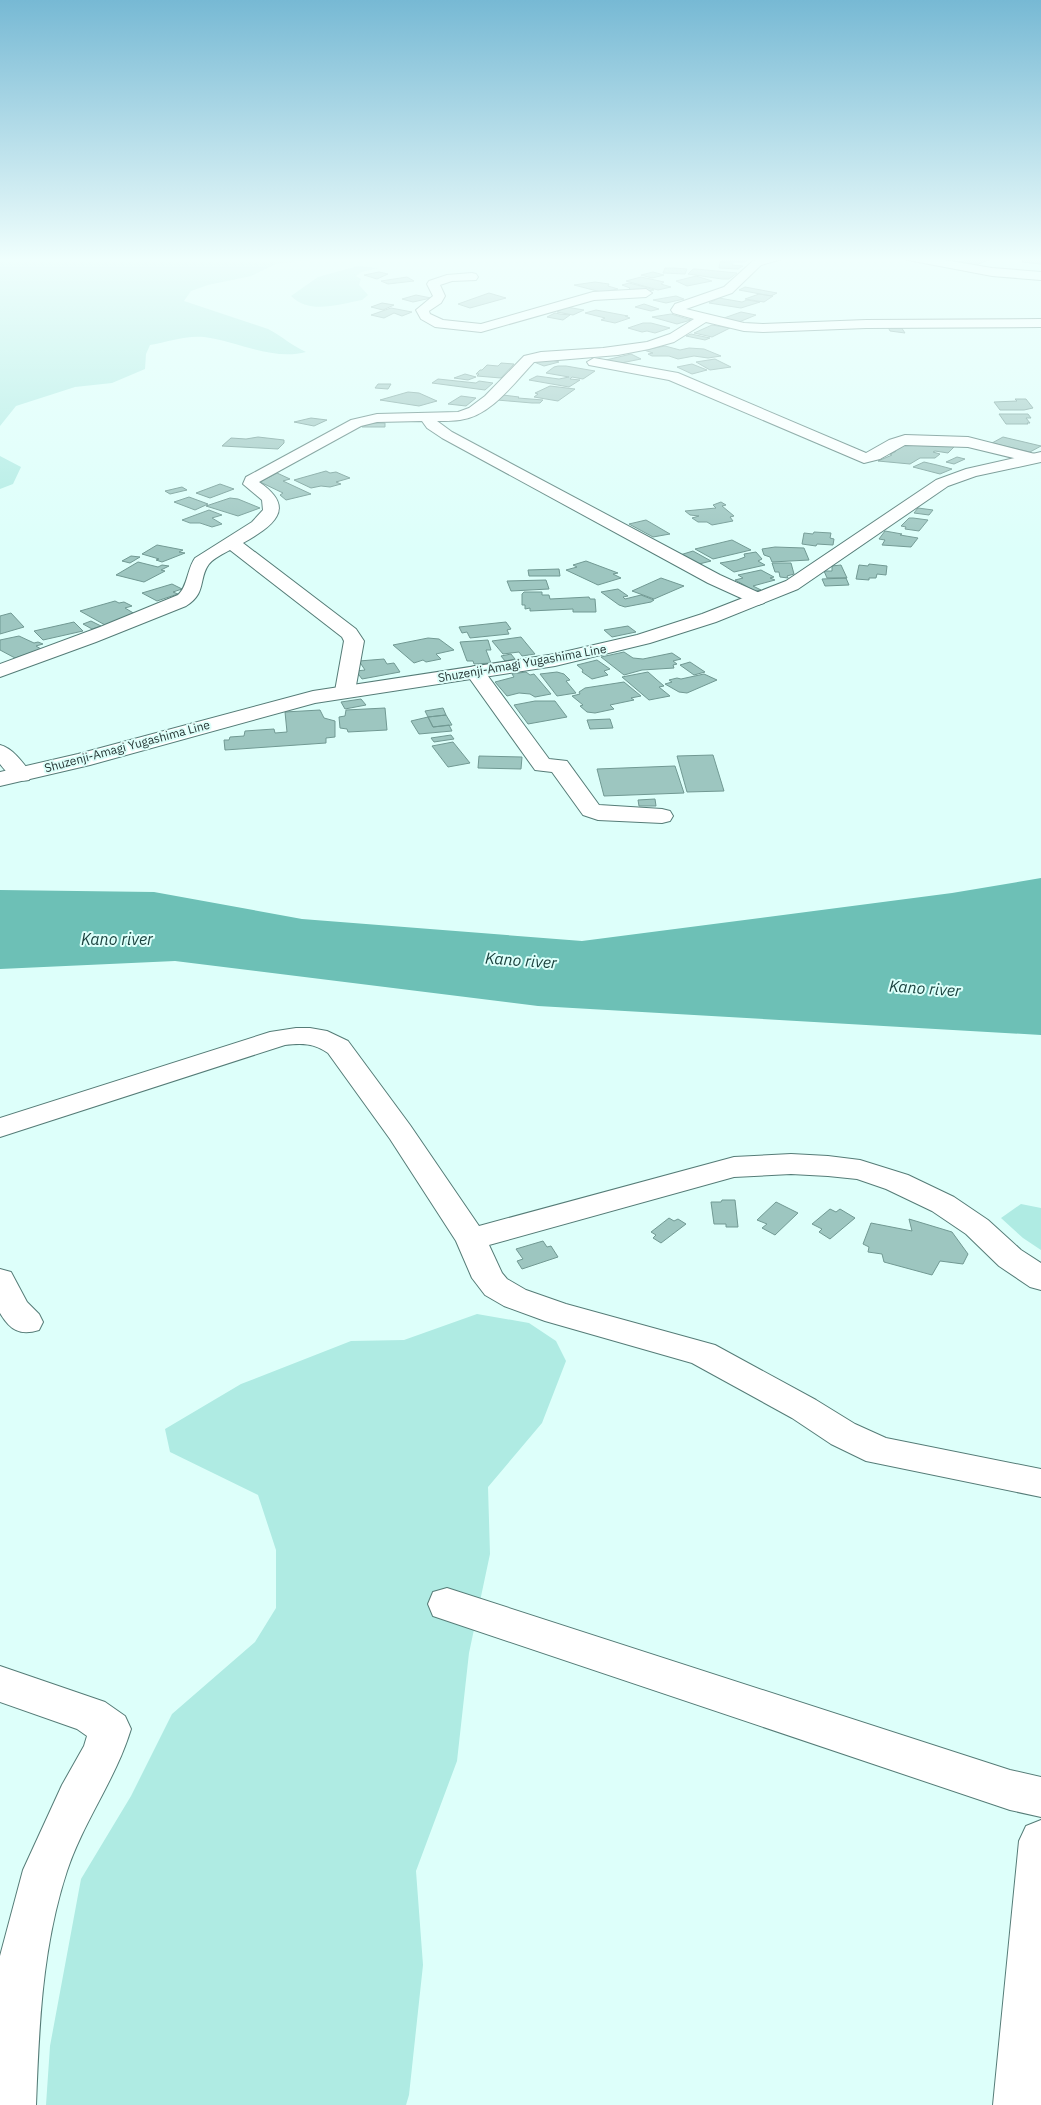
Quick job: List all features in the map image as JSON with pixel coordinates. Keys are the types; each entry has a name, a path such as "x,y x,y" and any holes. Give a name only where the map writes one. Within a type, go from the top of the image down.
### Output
{"street":[{"path":"0,671 109,631 183,600 193,590 201,561 214,551 259,525 273,508 269,498 252,484 251,482 256,477 356,423 377,418 460,416 474,411 490,399 529,359 554,355"},
{"path":"557,355 673,376 864,458 872,458 896,441 905,440 968,442 1037,457"},
{"path":"426,417 432,425 446,435 714,579 758,599"},
{"name":"Shuzenji-Amagi Yugashima Line","path":"10,777 133,746 271,707 346,691 555,660 628,644 758,599 792,584 942,483 972,472 1037,457"},
{"path":"232,542 349,633 354,640 346,691"},
{"path":"475,672 512,725 544,765 559,766 591,810 598,813 662,816"},
{"path":"0,751 10,777"},
{"path":"0,1128 280,1038 303,1034 327,1038 338,1047 400,1132 471,1239 488,1278 496,1286 515,1298 557,1313 703,1354 788,1400 842,1434 879,1451 1041,1483"},
{"path":"471,1239 734,1167 791,1164 828,1166 860,1170 897,1182 943,1204 977,1228 1010,1258 1041,1279"},
{"path":"0,1280 14,1309 27,1322"},
{"path":"446,1604 992,1784 1041,1798"},
{"path":"0,1684 91,1715 110,1729 103,1752 77,1799 43,1880 23,1956 12,2105"},
{"path":"1017,2105 1041,1841"}],"shaded area":[{"path":"0,355 146,355 145,369 112,383 75,387 16,406 0,426"},
{"path":"0,456 21,467 13,484 0,489"},
{"path":"1021,1204 1041,1208 1041,1250 1023,1238 1001,1218"},
{"path":"477,1314 529,1323 556,1341 566,1361 542,1423 488,1487 490,1554 469,1653 457,1761 416,1871 423,1965 409,2095 406,2105 46,2105 50,2046 81,1879 131,1796 172,1714 255,1642 276,1608 276,1550 258,1495 170,1452 165,1429 241,1384 351,1341 404,1340"}],"water":[{"name":"Kano river","path":"1041,878 1041,1035 538,1006 175,961 0,969 0,890 154,892 302,919 582,941 952,893"}],"building":[{"path":"626,355 633,355 641,359 621,363 606,360"},
{"path":"650,355 721,356 708,358 694,356 678,359 669,356"},
{"path":"549,359 559,362 544,366 534,362"},
{"path":"715,359 731,367 710,370 696,362"},
{"path":"501,363 514,364 501,378 477,376 479,374 476,374 487,365 498,366"},
{"path":"692,364 707,370 692,374 677,367"},
{"path":"558,366 595,371 583,379 572,377 570,379 580,380 569,387 529,380 537,376 559,379 569,377 546,373"},
{"path":"465,374 476,377 468,380 454,378"},
{"path":"438,379 493,383 485,390 432,383"},
{"path":"378,384 391,384 388,389 375,388"},
{"path":"550,386 575,389 558,401 534,397 538,394 535,393"},
{"path":"408,392 419,393 437,401 419,406 380,400"},
{"path":"503,395 543,400 540,403 532,403 497,400"},
{"path":"461,396 476,398 466,406 448,404"},
{"path":"1015,399 1026,399 1033,408 1000,410 994,402 1017,401"},
{"path":"999,414 1028,414 1031,418 1026,418 1030,423 1006,424"},
{"path":"311,418 327,420 314,426 294,422"},
{"path":"385,423 385,427 362,427 362,425"},
{"path":"258,437 284,440 284,443 278,449 222,446 231,438 246,439"},
{"path":"1003,437 1041,446 1030,452 992,443"},
{"path":"903,443 934,443 954,447 948,453 935,451 933,452 940,454 935,458 920,458 910,464 878,461 892,455 890,454 895,452 894,450"},
{"path":"957,457 965,459 954,464 946,462"},
{"path":"924,462 952,469 940,474 913,467"},
{"path":"326,471 330,473 336,472 350,478 336,482 341,484 330,487 311,488 294,480"},
{"path":"277,473 290,479 283,481 311,494 286,500 280,495 283,493 260,482"},
{"path":"220,484 234,489 210,498 196,493"},
{"path":"182,487 187,490 170,494 165,491"},
{"path":"189,497 208,504 195,510 174,502"},
{"path":"230,498 238,499 260,508 238,516 206,506"},
{"path":"721,502 726,505 722,506 734,516 730,517 733,521 712,525 707,522 698,522 692,518 699,516 690,515 685,511 716,508 713,505"},
{"path":"918,508 933,510 929,515 914,513"},
{"path":"209,510 222,515 212,518 222,524 212,527 182,520"},
{"path":"909,518 928,520 919,531 905,529 906,527 901,526"},
{"path":"646,520 670,534 653,537 629,524"},
{"path":"885,531 918,538 911,547 882,545 885,540 879,539"},
{"path":"814,532 831,533 830,538 834,539 833,545 817,544 816,546 802,544 804,533 813,534"},
{"path":"732,540 751,550 713,559 695,549"},
{"path":"157,545 183,550 179,552 185,553 162,562 156,560 159,559 142,554"},
{"path":"775,547 804,548 809,560 772,562 770,557 764,555 762,549"},
{"path":"693,551 711,561 699,564 680,555"},
{"path":"756,552 762,559 758,561 765,565 734,572 720,563 737,560 745,557 744,554"},
{"path":"131,556 140,557 130,563 122,561"},
{"path":"586,561 618,573 613,574 621,578 598,585 566,570 577,567 573,565"},
{"path":"138,562 158,567 162,565 169,566 161,570 165,571 144,582 116,575"},
{"path":"772,563 791,563 794,574 787,576 788,578 780,577 779,572 775,572"},
{"path":"869,564 887,566 886,575 877,574 876,578 869,578 869,580 856,579 859,565 868,566"},
{"path":"841,565 847,578 827,578 824,571 832,571 832,566"},
{"path":"559,569 560,576 529,576 528,570"},
{"path":"761,570 774,577 770,578 775,580 753,586 761,590 755,591 735,580 743,578 738,575"},
{"path":"661,578 684,586 654,599 632,591"},
{"path":"846,578 849,585 825,586 822,579"},
{"path":"546,580 549,589 511,591 507,581"},
{"path":"172,584 182,589 173,592 178,594 157,601 142,593"},
{"path":"618,589 628,596 623,597 625,599 641,595 654,600 625,607 601,592"},
{"path":"524,592 542,592 542,595 549,595 550,599 589,597 590,599 595,599 596,612 573,612 573,609 530,611 530,608 525,609 525,605 522,605 522,594"},
{"path":"115,601 119,603 124,602 132,606 125,608 135,614 105,625 80,611"},
{"path":"11,613 24,627 0,634 0,616"},
{"path":"91,621 101,626 92,629 83,624"},
{"path":"74,622 83,631 43,640 34,631"},
{"path":"506,622 511,629 507,630 509,634 470,638 467,632 462,633 459,627"},
{"path":"628,626 636,632 612,637 604,630"},
{"path":"19,636 34,643 43,644 36,646 41,649 15,658 0,650 0,640"},
{"path":"521,637 535,654 522,656 519,652 503,654 492,641"},
{"path":"428,638 439,639 454,650 436,654 441,659 426,662 423,660 414,663 393,645"},
{"path":"488,640 491,650 486,650 491,663 474,664 473,661 467,661 460,642"},
{"path":"624,652 633,658 643,659 672,653 681,659 673,661 677,664 673,665 674,668 642,670 624,675 601,657"},
{"path":"511,654 515,659 505,661 501,656"},
{"path":"384,659 387,664 394,663 400,672 362,679 356,671 365,670 359,661"},
{"path":"597,660 610,669 604,671 608,675 592,679 582,672 583,670 577,665"},
{"path":"690,662 705,672 694,675 680,665"},
{"path":"526,672 530,675 534,674 551,694 535,697 530,694 519,693 507,696 495,682 514,677 512,674"},
{"path":"557,672 564,674 570,680 566,681 576,693 557,696 540,674"},
{"path":"648,672 664,686 659,687 670,696 649,700 622,677"},
{"path":"704,674 717,680 687,693 679,692 665,684 672,682 669,680"},
{"path":"624,682 641,696 631,698 634,700 610,705 614,709 595,713 587,712 580,706 583,705 572,696 580,694 579,692 585,688"},
{"path":"361,699 366,705 345,709 341,702"},
{"path":"535,701 555,701 567,717 528,724 514,705"},
{"path":"385,708 387,730 348,732 347,729 340,728 339,717 345,716 346,710"},
{"path":"443,708 446,715 428,717 425,711"},
{"path":"320,710 324,718 335,721 335,737 326,738 326,743 225,750 224,740 229,740 230,737 244,736 245,731 274,729 275,733 287,732 285,712"},
{"path":"446,715 452,725 433,727 428,717"},
{"path":"428,717 433,727 449,725 452,731 419,734 411,721"},
{"path":"610,719 613,728 590,729 587,720"},
{"path":"451,735 454,739 434,742 431,738"},
{"path":"453,742 470,763 448,767 432,746"},
{"path":"713,755 724,791 687,792 677,756"},
{"path":"479,756 522,757 521,769 478,768"},
{"path":"675,766 684,793 604,796 597,769"},
{"path":"655,799 656,806 639,806 638,800"},
{"path":"722,1200 735,1200 738,1227 714,1224 711,1202 721,1202"},
{"path":"776,1202 798,1213 775,1235 762,1228 767,1224 757,1220"},
{"path":"830,1209 836,1212 840,1209 855,1218 830,1239 819,1232 822,1229 812,1224"},
{"path":"669,1218 674,1221 678,1219 686,1224 661,1243 653,1238 656,1235 651,1232"},
{"path":"909,1219 952,1232 968,1254 963,1264 940,1261 932,1275 884,1262 882,1254 868,1252 869,1247 863,1244 871,1223 912,1231"},
{"path":"543,1241 547,1247 551,1246 558,1257 522,1269 517,1261 523,1259 516,1249"}]}
